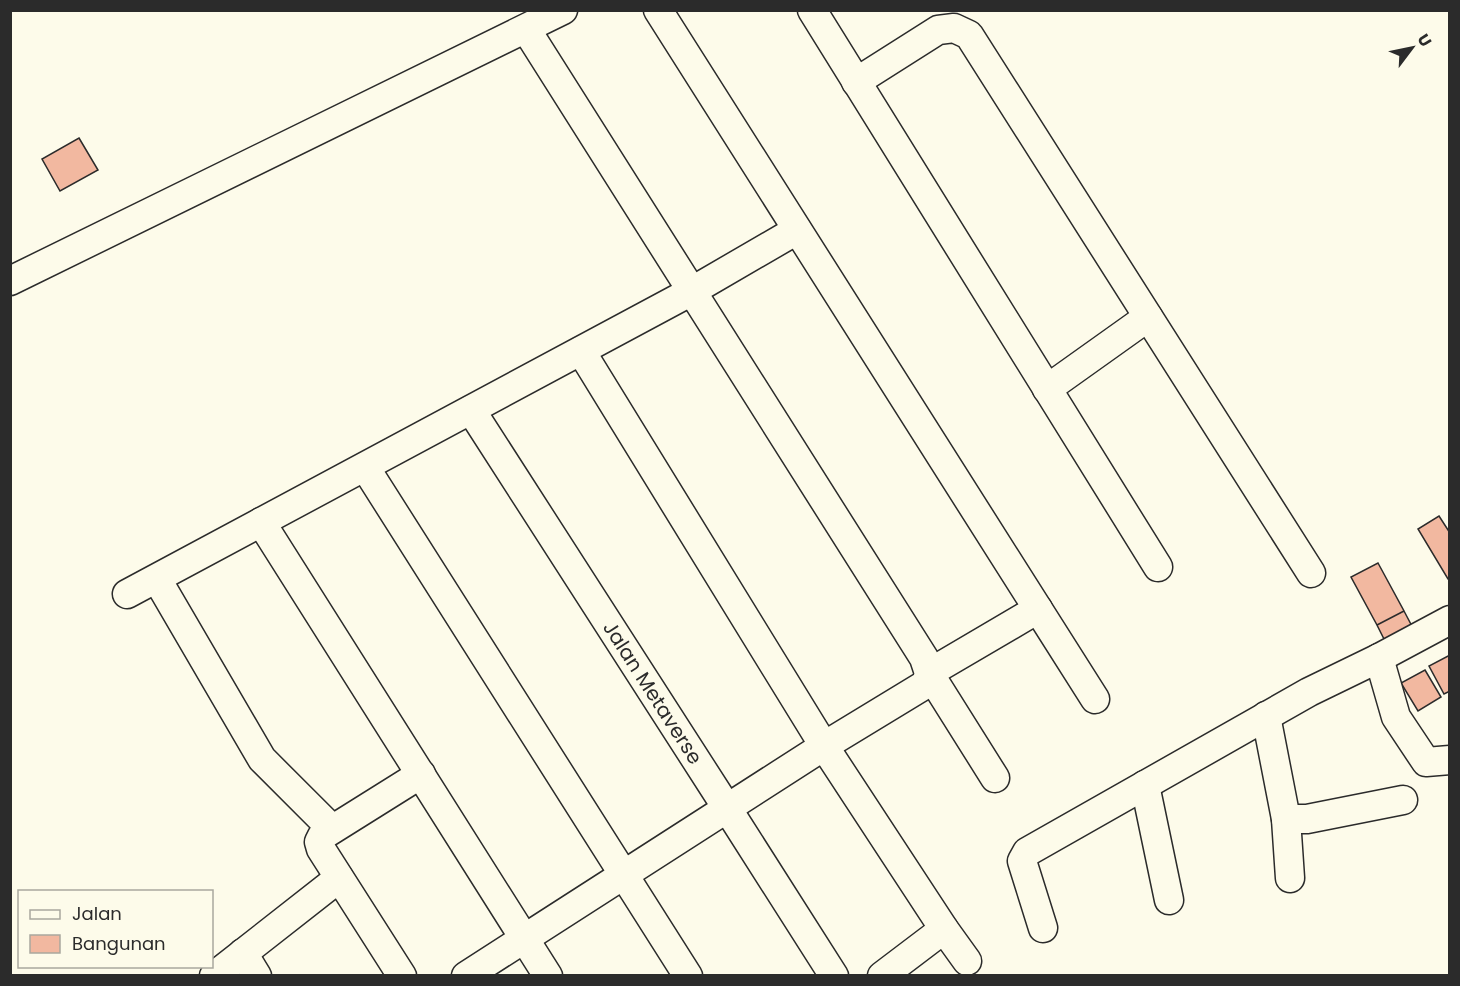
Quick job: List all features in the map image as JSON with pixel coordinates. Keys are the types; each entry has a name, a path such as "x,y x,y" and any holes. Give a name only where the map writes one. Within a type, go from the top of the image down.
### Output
{"street":[{"path":"10,281 563,10"},
{"path":"658,10 1095,699"},
{"path":"812,10 1158,567"},
{"path":"856,82 938,30 954,28 969,35 1311,573"},
{"path":"526,29 924,658 929,673 995,778"},
{"path":"128,594 692,291 797,230"},
{"path":"1047,389 1148,317"},
{"path":"581,351 825,746 967,961"},
{"name":"Jalan Metaverse","path":"471,410 834,975"},
{"path":"365,467 688,975"},
{"path":"261,522 548,975"},
{"path":"157,579 262,759 332,829"},
{"path":"466,975 926,684 929,673 1038,609"},
{"path":"1043,928 1022,861 1027,852 1309,692 1449,620"},
{"path":"1379,658 1396,717 1426,762 1449,760"},
{"path":"1266,716 1287,819 1290,878"},
{"path":"402,975 339,878 319,842 322,836 332,829 420,774"},
{"path":"1145,785 1170,900"},
{"path":"1287,819 1306,819 1403,800"},
{"path":"214,975 250,964 339,878"},
{"path":"882,975 944,929"}],"building":[{"path":"79,138 98,170 60,191 42,159"},
{"path":"1439,516 1450,533 1450,579 1418,529"},
{"path":"1378,563 1404,611 1377,625 1351,577"},
{"path":"1404,611 1415,632 1388,647 1377,625"},
{"path":"1450,655 1450,691 1444,694 1429,666"},
{"path":"1425,670 1441,697 1418,711 1401,683"}]}
